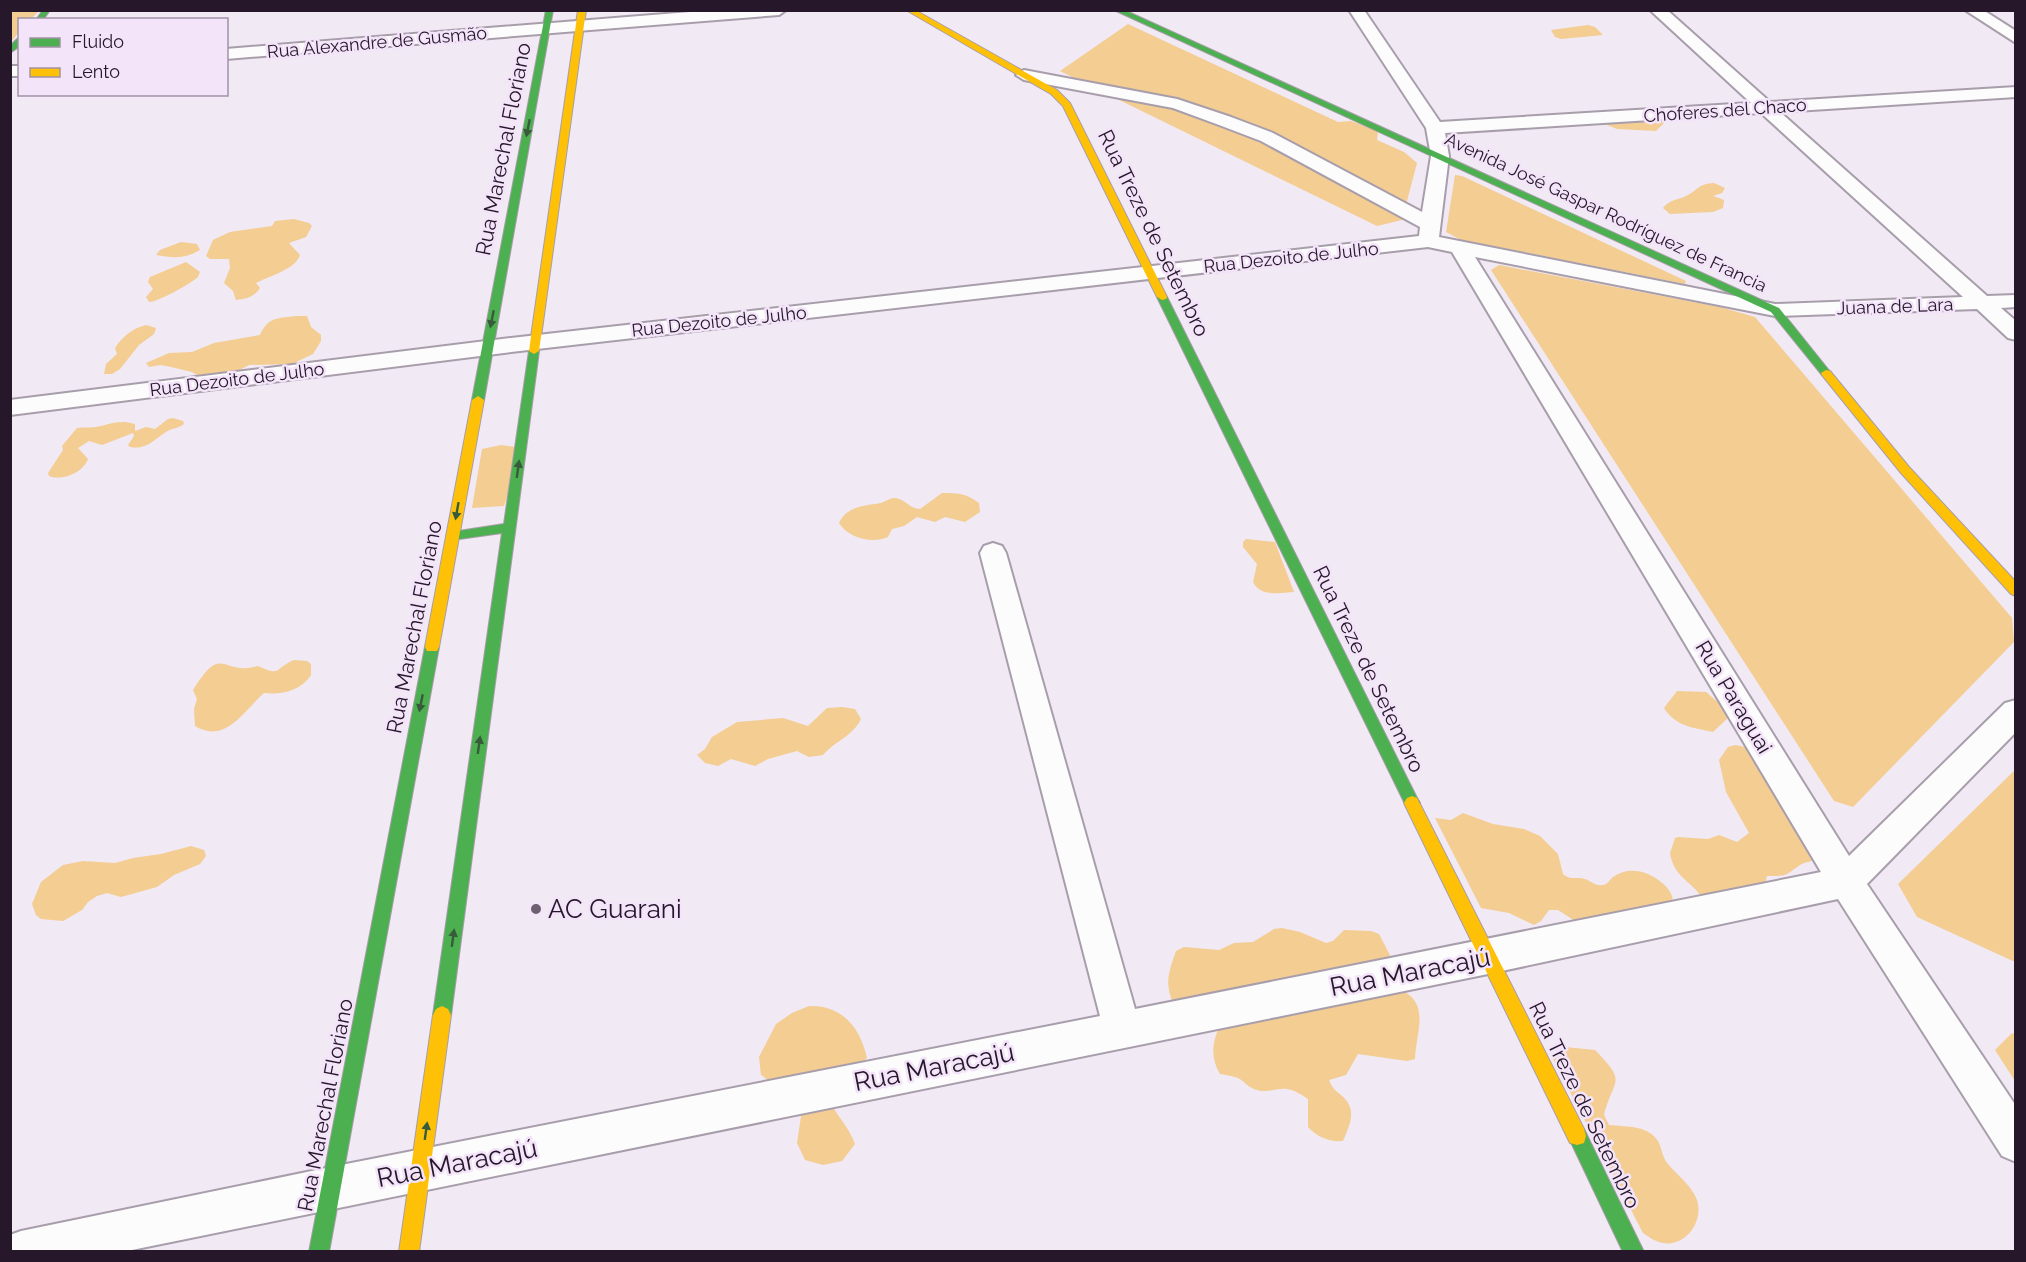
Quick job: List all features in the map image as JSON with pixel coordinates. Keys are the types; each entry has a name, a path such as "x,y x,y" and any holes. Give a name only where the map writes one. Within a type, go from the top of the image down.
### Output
{"main road":[{"name":"Rua Marechal Floriano","path":"409,1251 536,342 552,94 547,29 550,10"},
{"path":"909,10 1024,75"},
{"name":"Avenida José Gaspar Rodríguez de Francia","path":"1117,10 1775,310 1905,470 2016,591"},
{"name":"Rua Marechal Floriano","path":"319,1251 487,348 552,94 581,19"},
{"name":"Rua Treze de Setembro","path":"1024,75 1054,92 1067,105 1634,1251"},
{"path":"452,536 510,528"}],"street":[{"name":"Rua Alexandre de Gusmão","path":"228,54 547,29 581,19 778,10"},
{"path":"1024,75 1177,104 1226,121 1267,137 1430,233 1440,156 1435,128 1356,10"},
{"path":"1657,10 2016,333"},
{"path":"1972,10 2016,38"},
{"name":"Choferes del Chaco","path":"1435,128 2016,92"},
{"name":"Juana de Lara","path":"1430,233 1460,248 1775,310 2016,301"},
{"name":"Rua Dezoito de Julho","path":"10,408 536,342 1150,273 1430,233"},
{"name":"Rua Paraguai","path":"1460,248 1846,882 2016,1142"},
{"path":"993,553 1122,1029"},
{"path":"1846,882 2016,712"},
{"name":"Rua Maracajú","path":"21,1251 331,1187 1488,957 1846,882"}],"shaded area":[{"path":"14,11 39,11 32,18 18,18 18,33 11,42 11,14"},
{"path":"1128,24 1338,122 1351,121 1378,131 1377,140 1404,152 1417,163 1402,220 1377,226 1060,71"},
{"path":"1588,25 1595,27 1603,35 1561,39 1555,37 1551,30"},
{"path":"1638,110 1666,121 1656,131 1617,129 1607,125 1616,111"},
{"path":"1455,175 1462,176 1686,281 1685,284 1574,262 1573,264 1549,257 1461,240 1446,232"},
{"path":"1714,183 1725,188 1722,193 1713,196 1724,200 1723,208 1713,212 1670,214 1663,208 1702,186"},
{"path":"294,219 312,226 306,237 289,243 300,255 297,260 287,269 256,283 260,288 253,295 236,300 233,291 224,283 230,268 229,259 210,259 206,256 213,240 230,232 272,226 275,221"},
{"path":"181,242 197,244 200,250 178,257 156,255 160,250"},
{"path":"186,262 200,272 198,277 174,292 149,302 146,297 153,289 148,282 150,277"},
{"path":"1499,265 1720,307 1755,317 2012,618 2014,642 1853,807 1834,801 1491,270"},
{"path":"307,316 311,327 321,335 321,341 313,354 292,364 249,365 228,376 205,380 192,372 161,365 149,367 146,363 169,353 192,352 214,343 260,335 270,322 279,318"},
{"path":"146,325 156,328 154,334 139,345 120,369 112,374 104,374 106,364 117,354 115,348 121,340 132,331"},
{"path":"173,418 183,421 184,424 141,447 128,445 134,436 133,433 102,445 89,441 78,448 88,459 82,468 66,477 49,476 48,473 63,450 62,446 77,428 124,422 135,424 135,431 146,427 155,429"},
{"path":"501,445 524,448 504,506 472,508 482,449"},
{"path":"942,493 970,497 979,503 980,512 965,522 945,517 935,522 917,517 904,526 892,529 888,537 875,540 854,536 839,523 842,517 851,510 862,506 896,498 920,509"},
{"path":"1246,539 1275,542 1294,592 1271,593 1256,587 1253,582 1257,564 1243,547"},
{"path":"294,660 307,661 311,664 311,675 302,685 290,691 264,693 234,723 225,728 206,731 195,726 194,709 197,699 193,690 211,667 217,664 237,668 258,666 274,671"},
{"path":"1677,691 1706,692 1732,714 1713,732 1686,725 1674,719 1664,708"},
{"path":"827,708 855,709 861,719 849,734 823,755 809,757 797,751 768,759 755,766 731,759 718,766 705,763 697,755 705,749 712,737 737,722 783,718 808,726"},
{"path":"1735,745 1751,748 1818,857 1785,875 1767,876 1764,888 1703,899 1679,874 1670,853 1675,838 1678,837 1708,839 1719,835 1737,842 1749,833 1726,792 1719,760 1728,747"},
{"path":"2015,770 2015,962 1917,917 1898,884"},
{"path":"1463,813 1493,824 1524,829 1540,836 1558,854 1563,874 1568,877 1585,879 1600,885 1606,884 1613,877 1625,872 1638,871 1650,875 1669,890 1673,906 1575,921 1558,910 1549,910 1541,921 1534,925 1509,913 1481,908 1435,818 1451,820"},
{"path":"191,846 204,850 206,856 200,864 174,875 157,887 121,897 107,893 97,896 82,910 63,921 41,919 36,915 32,904 41,882 63,865 83,861 115,863"},
{"path":"1282,928 1300,932 1326,943 1333,941 1344,930 1371,931 1379,934 1395,965 1397,988 1415,1001 1418,1009 1420,1018 1415,1059 1407,1061 1358,1054 1346,1075 1329,1080 1334,1089 1346,1100 1351,1111 1350,1123 1343,1141 1324,1138 1315,1134 1308,1127 1308,1099 1298,1093 1284,1089 1261,1091 1252,1088 1238,1078 1220,1074 1213,1049 1221,1024 1175,1007 1169,992 1169,973 1176,951 1184,947 1219,950 1234,943 1253,942 1274,929"},
{"path":"809,1006 831,1009 848,1020 860,1037 867,1058 837,1082 828,1099 850,1132 855,1144 842,1161 823,1165 805,1160 797,1143 803,1103 761,1075 759,1057 776,1024 792,1013"},
{"path":"2012,1033 2015,1034 2015,1081 1995,1050"},
{"path":"1565,1047 1595,1050 1605,1061 1612,1069 1616,1081 1604,1115 1609,1125 1637,1128 1655,1137 1666,1162 1695,1195 1698,1216 1686,1237 1671,1243 1660,1242 1643,1233 1551,1055"}],"traffic: fast":[{"path":"41,18 47,10"},
{"path":"478,400 550,10"},
{"path":"1117,10 1775,310 1826,373"},
{"path":"10,51 18,43"},
{"path":"1162,297 1412,803"},
{"path":"442,1015 534,351"},
{"path":"452,536 510,528"},
{"path":"319,1252 432,647"},
{"path":"1577,1136 1634,1252"}],"traffic: slow":[{"path":"534,351 582,10"},
{"path":"909,10 1054,92 1067,105 1162,297"},
{"path":"1826,373 1905,470 2016,591"},
{"path":"432,647 478,400"},
{"path":"1412,803 1577,1136"},
{"path":"409,1252 442,1015"}],"place":[{"name":"AC Guarani","path":"536,909"}]}
